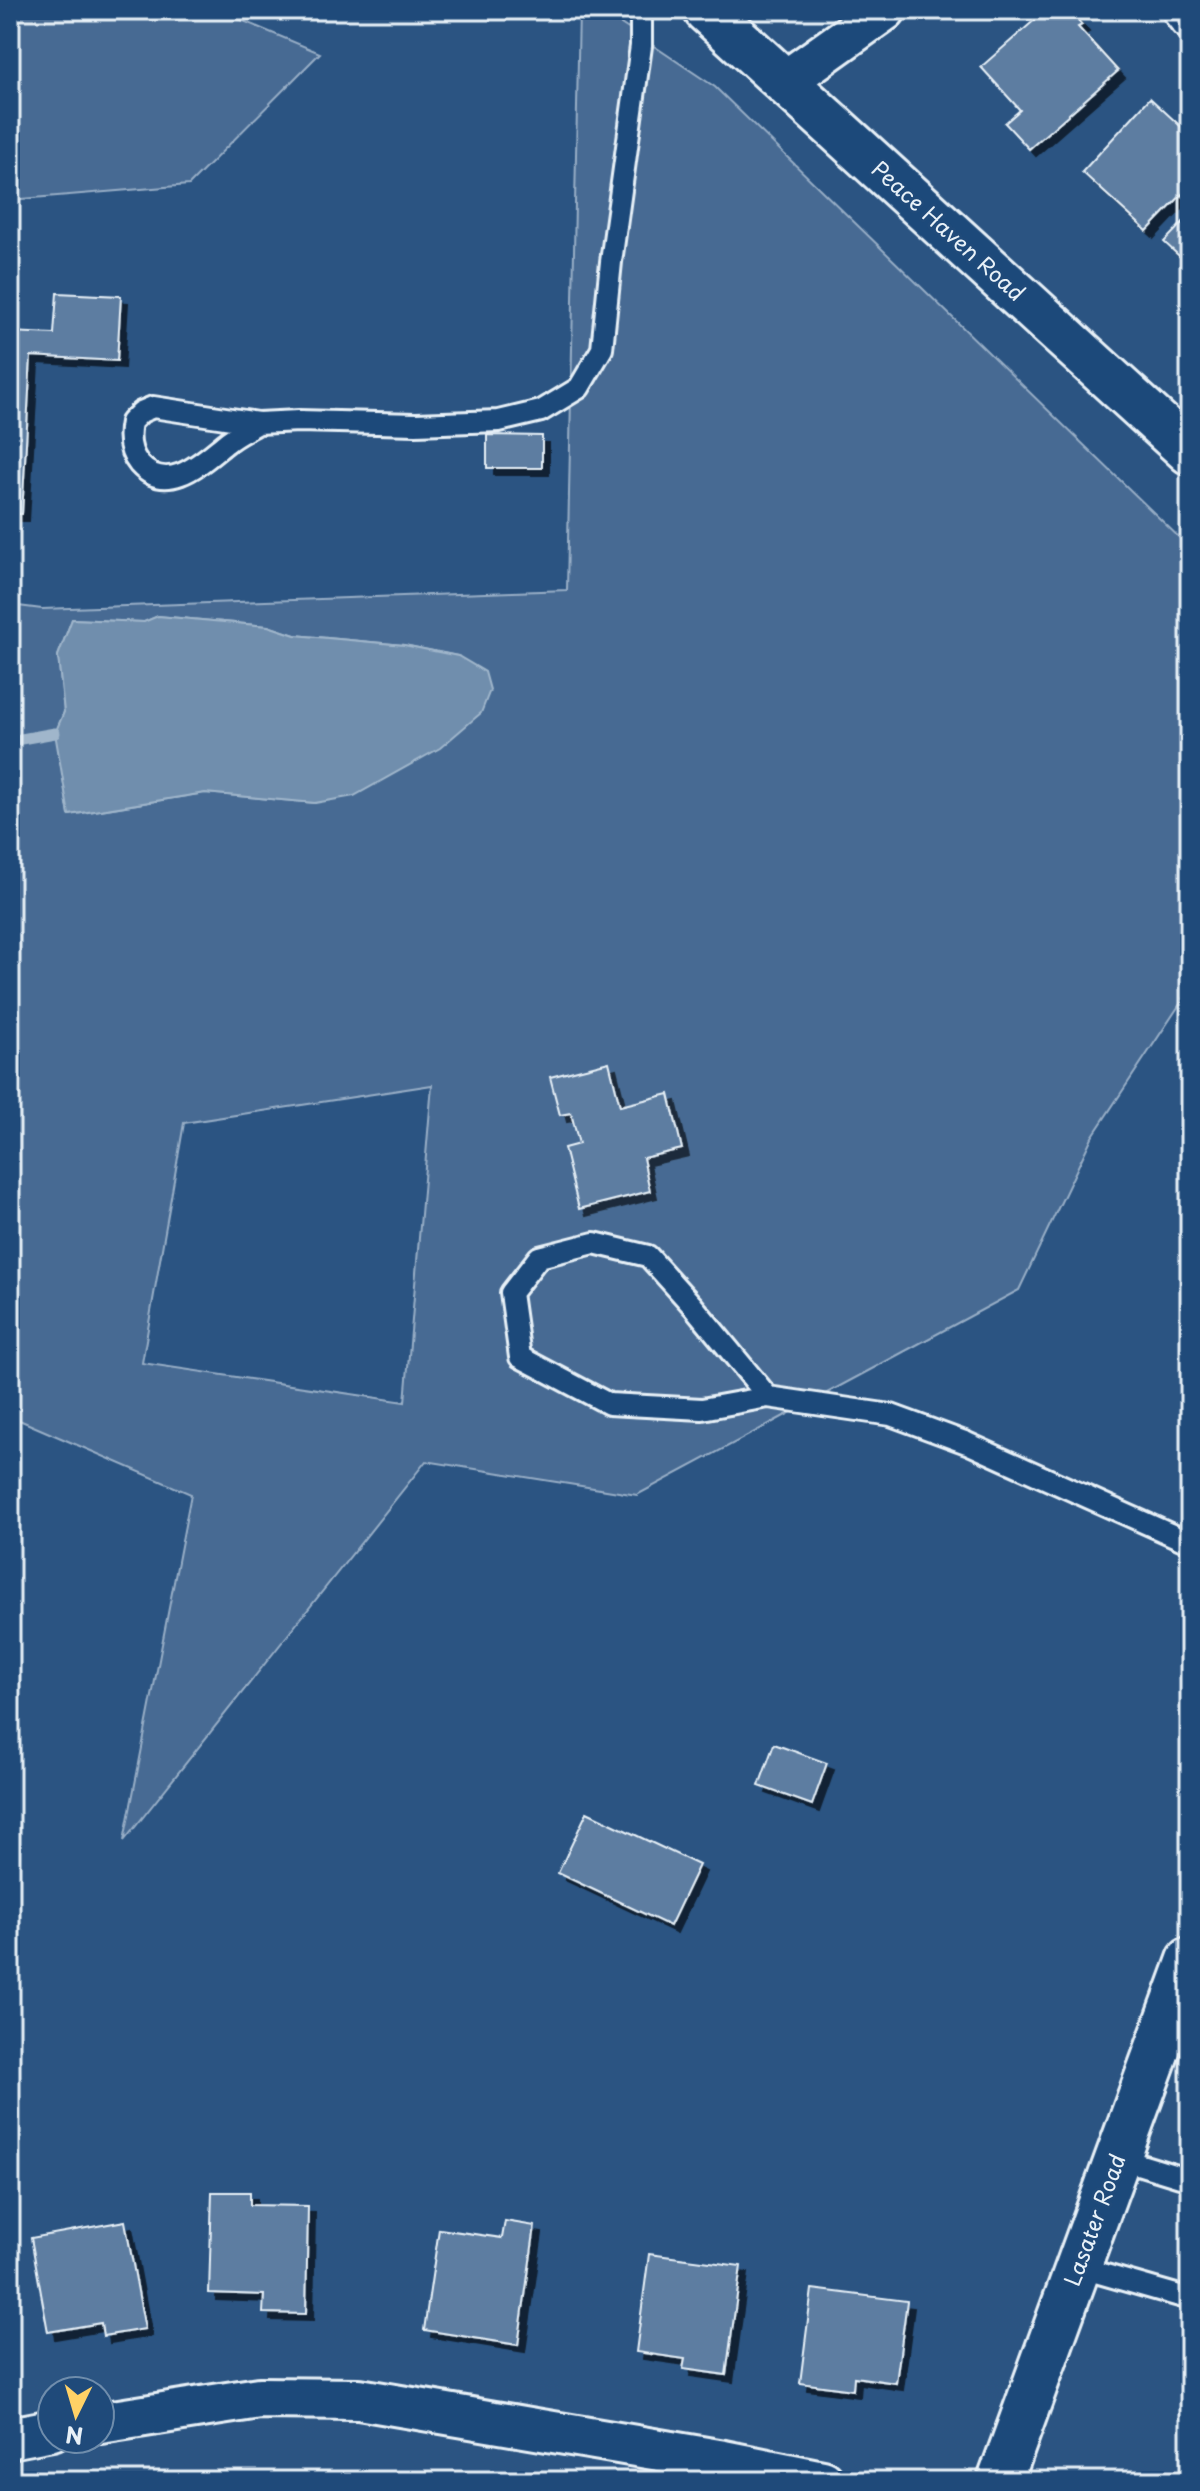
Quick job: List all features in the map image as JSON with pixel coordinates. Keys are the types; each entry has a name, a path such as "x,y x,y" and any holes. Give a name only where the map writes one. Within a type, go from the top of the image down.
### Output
{"main road":[{"name":"Peace Haven Road","path":"706,10 1190,452"},
{"name":"Lasater Road","path":"1000,2481 1190,1960"}],"street":[{"path":"784,82 885,10"},
{"path":"1183,10 1190,19"},
{"path":"116,2420 259,2398 359,2399 724,2461 823,2481"},
{"path":"10,2438 36,2433"}],"lane":[{"path":"258,423 229,440 194,469 168,478 150,472 139,463 130,446 131,422 141,412 153,407 258,423 499,421 541,411 579,388 602,349 641,46 641,10"},
{"path":"768,1397 648,1256 594,1243 539,1257 511,1293 520,1357 609,1404 702,1409 768,1397 891,1415 967,1443 1190,1543"},
{"path":"1118,2158 1190,2180"},
{"path":"1078,2267 1190,2299"}],"shaded area":[{"path":"10,10 217,10 320,53 189,185 10,200"},
{"path":"579,10 600,10 715,87 1190,548 1190,989 1092,1137 1019,1290 637,1495 426,1461 124,1841 191,1494 10,1416 10,605 42,609 567,590","holes":["158,616 268,626 295,635 404,645 458,656 315,803 205,793 69,815 56,733 64,712 58,656 72,619 144,622","432,1085 405,1402 142,1363 184,1123"]},
{"path":"158,616 268,626 295,635 404,645 458,656 485,672 490,690 481,713 440,748 354,796 315,803 205,793 69,815 55,733 64,712 58,656 72,619 144,622"}],"building":[{"path":"1046,10 1069,10 1082,25 1078,27 1118,71 1029,149 1005,123 1020,110 981,67"},
{"path":"1150,98 1190,135 1190,186 1147,231 1082,172"},
{"path":"1190,215 1190,266 1164,242"},
{"path":"57,293 121,296 117,361 31,356 22,514 10,514 10,332 54,334"},
{"path":"487,435 542,436 542,468 487,468"},
{"path":"609,1062 620,1106 669,1094 682,1149 643,1158 650,1191 579,1209 564,1148 579,1144 571,1113 560,1115 550,1077"},
{"path":"774,1744 827,1763 812,1805 759,1786"},
{"path":"587,1812 699,1865 670,1926 558,1873"},
{"path":"212,2192 250,2192 250,2205 308,2206 306,2314 263,2313 264,2295 209,2293"},
{"path":"125,2221 145,2329 103,2336 101,2323 48,2332 31,2238"},
{"path":"505,2221 535,2226 518,2345 424,2330 439,2229 502,2238"},
{"path":"649,2254 741,2266 726,2375 683,2369 685,2359 636,2352"},
{"path":"812,2289 907,2301 896,2383 854,2377 853,2390 800,2383"}],"waterway":[{"path":"10,741 55,733"}]}
